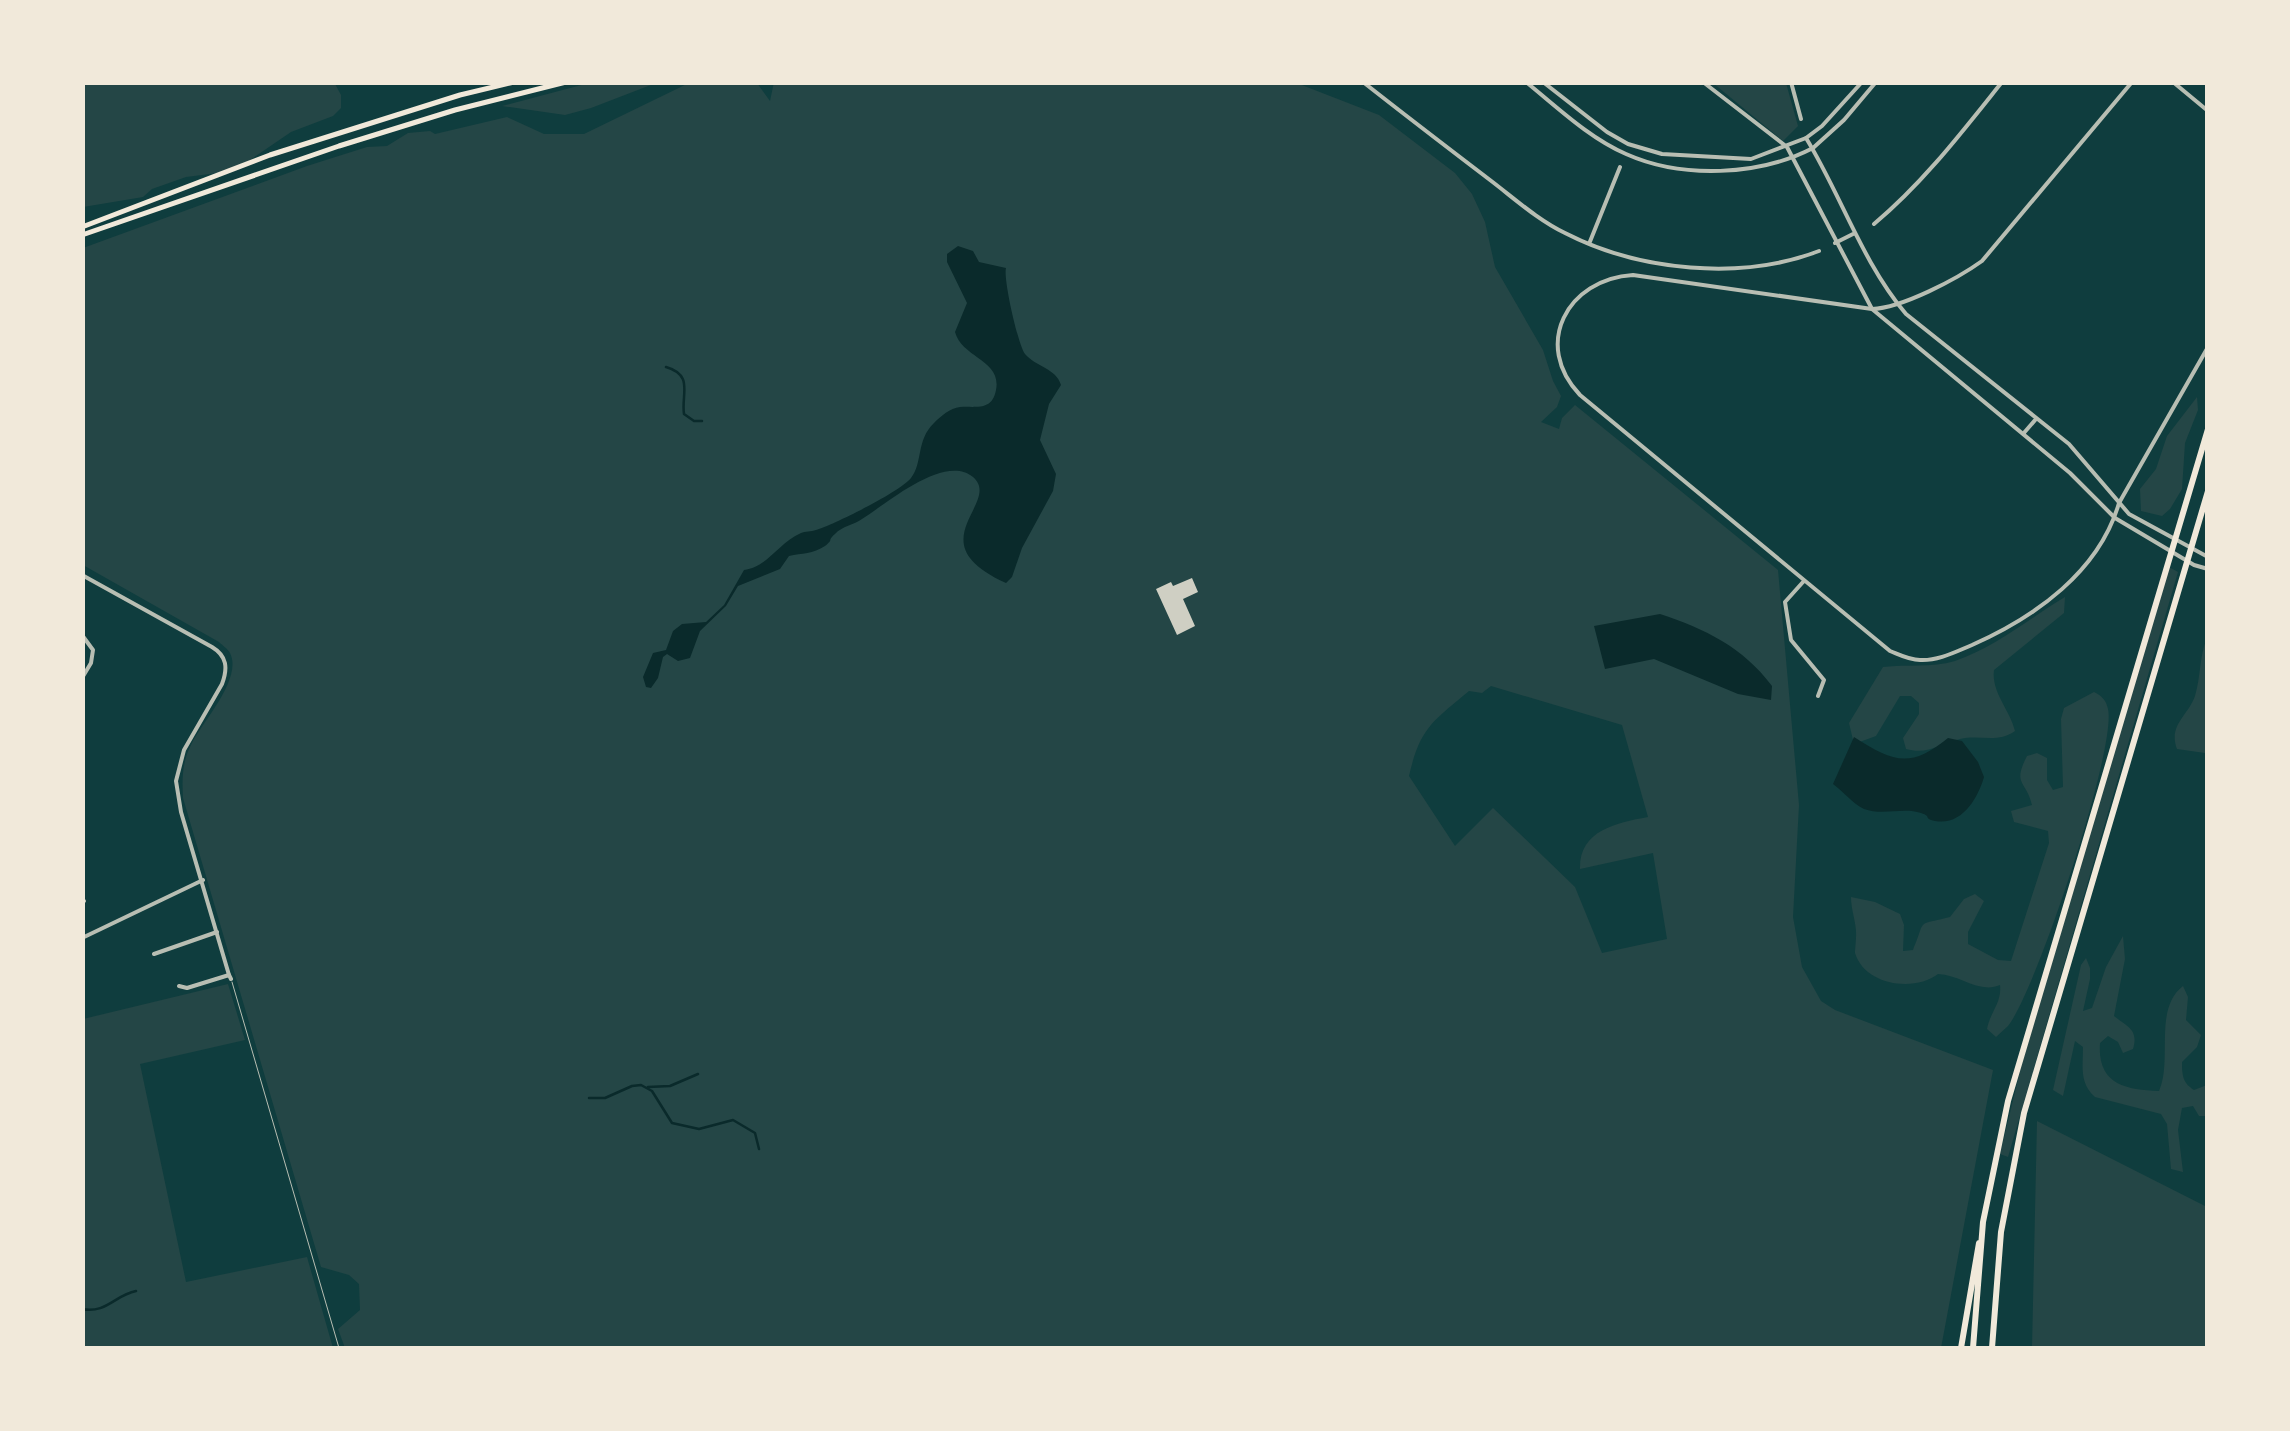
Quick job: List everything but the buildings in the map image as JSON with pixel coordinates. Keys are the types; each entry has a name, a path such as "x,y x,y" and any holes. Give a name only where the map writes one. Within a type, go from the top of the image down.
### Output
{"highway":[{"path":"1961,1348 1997,1148 2017,1068 2208,429"},
{"path":"1993,1348 2002,1232 2015,1152 2035,1072 2208,491"},
{"path":"1973,1348 1983,1222"}],"main road":[{"path":"82,227 270,155 514,82"},
{"path":"82,235 339,146 566,82"}],"street":[{"path":"1362,82 1542,220 1589,244 1653,261 1722,268 1770,265 1819,251"},
{"path":"1526,82 1596,137 1626,154 1676,167 1753,169 1794,158 1813,148 1844,120 1876,82"},
{"path":"1544,82 1628,144 1662,154 1750,158 1806,138 1862,82"},
{"path":"1703,82 1787,147 1872,309 2070,473 2115,518 2194,565 2208,568"},
{"path":"1791,82 1801,120"},
{"path":"1874,224 1899,203 1956,140 2002,82"},
{"path":"2132,82 1982,261 1961,276 1897,303 1872,309 1657,278 1611,277 1580,294 1570,306 1557,352 1569,383 1580,395 1890,651 1911,660 1924,660 1943,656 2005,629 2056,596 2093,554 2115,518 2119,503 2208,347"},
{"path":"2173,82 2208,111"},
{"path":"1806,138 1897,303 2070,444 2119,503 2143,524 2200,556 2208,556"},
{"path":"1589,244 1620,167"},
{"path":"1835,243 1855,233"},
{"path":"2023,434 2037,418"},
{"path":"82,576 212,646 225,660 222,684 200,718 178,766 176,781 181,812 230,977 187,988 179,986"},
{"path":"1804,581 1785,602 1791,640 1824,680 1818,696"},
{"path":"82,635 93,650 82,678"},
{"path":"82,938 203,880"},
{"path":"154,954 217,932"}],"lane":[{"path":"230,977 340,1348"}],"shaded area":[{"path":"334,82 341,95 341,108 333,116 291,132 234,171 186,177 152,189 143,197 83,207 83,83"},
{"path":"691,82 757,83 770,101 774,82 1294,82 1379,115 1455,173 1472,194 1485,222 1495,267 1543,350 1561,396 1557,407 1541,422 1559,429 1562,418 1575,405 1778,570 1799,805 1793,917 1802,967 1821,1001 1835,1010 1993,1070 1941,1348 345,1348 338,1329 360,1310 359,1284 349,1275 321,1267 183,798 186,758 226,687 233,663 230,653 219,642 83,565 83,248 307,166 367,147 387,146 408,133 435,134 507,117 544,134 584,134","holes":["1491,686 1622,725 1648,817 1623,822 1592,837 1581,856 1580,869 1653,853 1667,939 1602,953 1575,887 1493,808 1455,846 1409,776 1429,727 1469,691 1482,693"]},
{"path":"589,83 656,83 565,115 502,106"},
{"path":"1713,83 1786,83 1798,126 1783,141"},
{"path":"958,246 973,251 979,262 1006,268 1022,348 1055,375 1061,385 1049,404 1040,440 1056,474 1053,491 1022,548 1012,577 1006,583 980,568 967,553 963,538 979,487 973,477 961,471 947,471 915,484 841,529 821,549 789,556 780,569 738,586 726,606 700,631 690,658 678,661 667,654 658,678 651,688 646,687 643,677 653,653 666,650 673,631 682,624 706,622 724,605 744,570 760,564 801,533 836,522 894,491 915,472 924,437 937,420 953,409 983,406 994,397 993,372 965,348 955,332 967,303 947,262 947,254"},
{"path":"2197,397 2198,410 2185,443 2182,489 2162,516 2141,511 2140,489 2156,469 2167,436"},
{"path":"2169,567 2178,572 2008,1157 2000,1154 2021,1067"},
{"path":"2065,597 2064,613 1994,670 1995,686 2015,731 2002,737 1960,739 1927,750 1906,749 1903,738 1919,714 1919,703 1911,696 1900,696 1876,736 1854,744 1849,723 1883,667 1955,661 1998,641"},
{"path":"1660,614 1708,633 1749,660 1772,686 1771,700 1738,694 1654,659 1605,669 1594,626"},
{"path":"2207,638 2205,753 2177,749 2175,733 2195,696"},
{"path":"2094,692 2108,709 2100,771 2054,922 2008,1026 1996,1037 1987,1029 2000,985 1977,986 1938,974 1917,983 1892,983 1869,973 1855,953 1851,897 1875,902 1900,914 1904,925 1903,951 1913,950 1923,925 1950,917 1964,899 1975,894 1984,901 1968,932 1968,944 1998,960 2011,961 2049,843 2048,831 2014,822 2011,811 2032,805 2020,778 2023,765 2027,756 2037,753 2047,758 2047,780 2053,790 2063,787 2064,708"},
{"path":"1854,737 1880,752 1901,758 1923,754 1948,738 1962,741 1984,777 1973,801 1953,819 1931,820 1914,811 1864,809 1833,784"},
{"path":"2123,936 2125,959 2114,1016 2131,1029 2133,1049 2123,1053 2118,1042 2108,1036 2100,1043 2100,1057 2108,1076 2116,1082 2159,1091 2166,1021 2174,996 2183,986 2188,997 2186,1020 2201,1035 2197,1047 2182,1062 2183,1075 2194,1090 2207,1085 2208,1116 2199,1116 2193,1106 2182,1108 2178,1130 2183,1172 2171,1169 2167,1124 2161,1114 2095,1097 2090,1092 2083,1074 2083,1047 2075,1041 2063,1096 2053,1090 2081,965 2086,958 2090,968 2083,1011 2092,1008 2106,967"},
{"path":"228,984 245,1040 140,1064 186,1282 307,1257 333,1348 83,1348 83,1019"},
{"path":"2037,1121 2207,1207 2207,1348 2032,1348"}],"waterway":[{"path":"666,367 675,370 683,380 684,414 702,421"},
{"path":"648,1087 670,1086 698,1074"},
{"path":"589,1098 605,1098 641,1085 652,1091 672,1123 699,1129 733,1120 755,1133 759,1149"},
{"path":"82,1309 98,1309 136,1291"}]}
